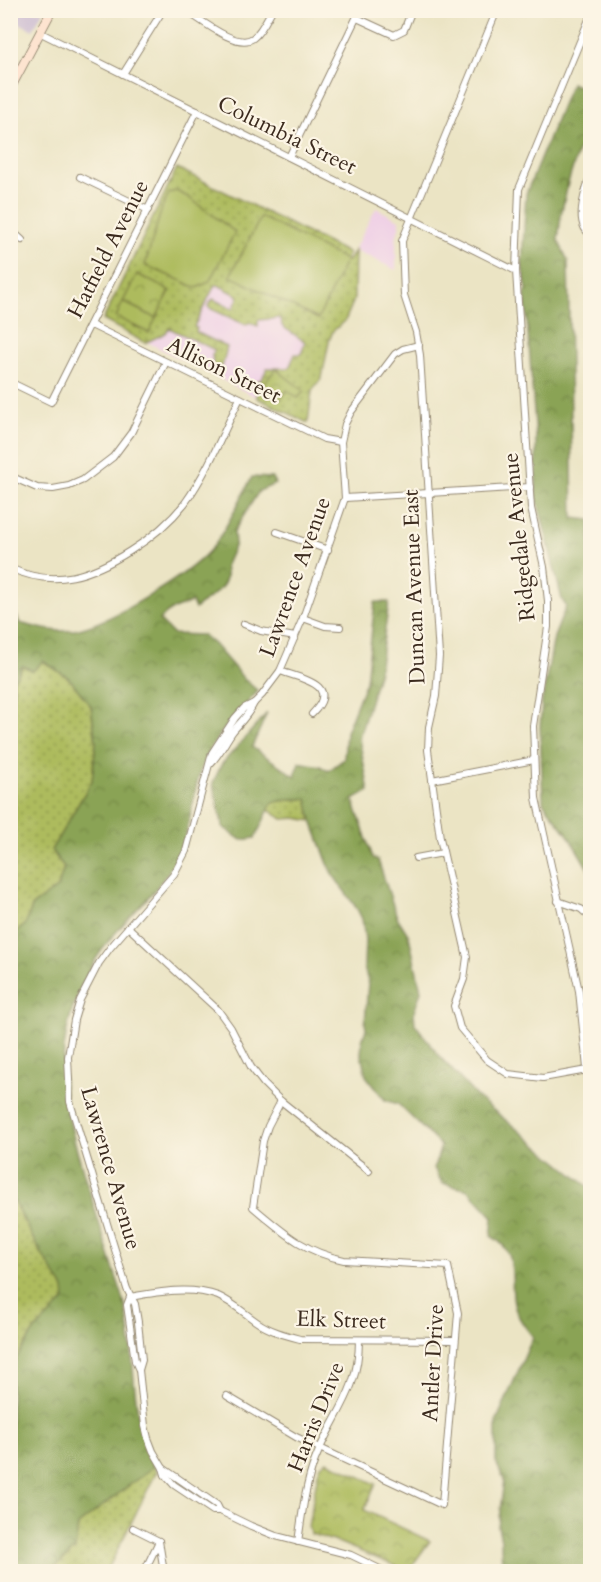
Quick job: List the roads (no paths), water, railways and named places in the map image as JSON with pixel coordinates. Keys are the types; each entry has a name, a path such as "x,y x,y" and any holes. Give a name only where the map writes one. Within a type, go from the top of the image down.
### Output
{"street":[{"path":"10,89 52,10"},
{"path":"123,74 163,10"},
{"path":"185,10 234,40 243,41 251,40 257,34 272,10"},
{"path":"289,157 360,10"},
{"path":"357,18 394,35 404,30 412,10"},
{"name":"Duncan Avenue East","path":"497,10 402,241 404,295 419,345 439,656 436,696 428,739 443,853 466,957 464,979 454,1006 460,1028 493,1066 508,1074 543,1078 587,1070"},
{"name":"Ridgedale Avenue","path":"591,16 519,189 516,271 531,508 549,601 548,627 533,726 536,798 579,991 591,1097"},
{"name":"Columbia Street","path":"41,33 516,271"},
{"name":"Hatfield Avenue","path":"10,382 51,402 197,111"},
{"path":"591,176 582,208 582,222 586,231 591,234"},
{"path":"80,177 148,210"},
{"path":"10,229 22,240"},
{"name":"Allison Street","path":"91,325 324,439 342,442"},
{"name":"Lawrence Avenue","path":"386,1572 351,1555 298,1542 251,1526 220,1511 213,1511 185,1494 165,1475 164,1468 153,1451 145,1426 139,1370 142,1360 135,1304 130,1297 78,1134 69,1102 68,1080 70,1039 80,1000 99,963 174,874 186,851 201,787 210,764 218,756 254,703 273,682 295,637 345,498 342,442 345,424 351,412 399,351 419,345"},
{"path":"10,476 37,488 53,489 84,480 113,457 131,433 166,362"},
{"path":"12,571 58,578 87,574 117,559 157,532 178,511 194,489 240,398"},
{"path":"345,498 530,487"},
{"path":"278,532 328,550"},
{"path":"303,618 325,626 340,627"},
{"path":"244,624 263,631 295,637"},
{"path":"280,670 319,686 323,699 312,714"},
{"path":"432,780 534,760"},
{"path":"416,858 443,853"},
{"path":"558,901 581,909 591,916"},
{"path":"128,927 218,1010 231,1028 251,1067 264,1084 281,1101 369,1171"},
{"name":"Antler Drive","path":"281,1101 263,1141 253,1207 293,1240 310,1250 330,1257 344,1260 448,1266 458,1313 442,1505 320,1449"},
{"name":"Elk Street","path":"130,1297 166,1291 200,1292 218,1296 238,1307 259,1323 283,1335 300,1339 455,1340"},
{"name":"Harris Drive","path":"298,1542 311,1473 320,1449 350,1393 358,1365 359,1340"},
{"path":"227,1396 320,1449"},
{"path":"133,1528 159,1541"},
{"path":"144,1572 159,1541"},
{"path":"159,1541 164,1572"}]}
